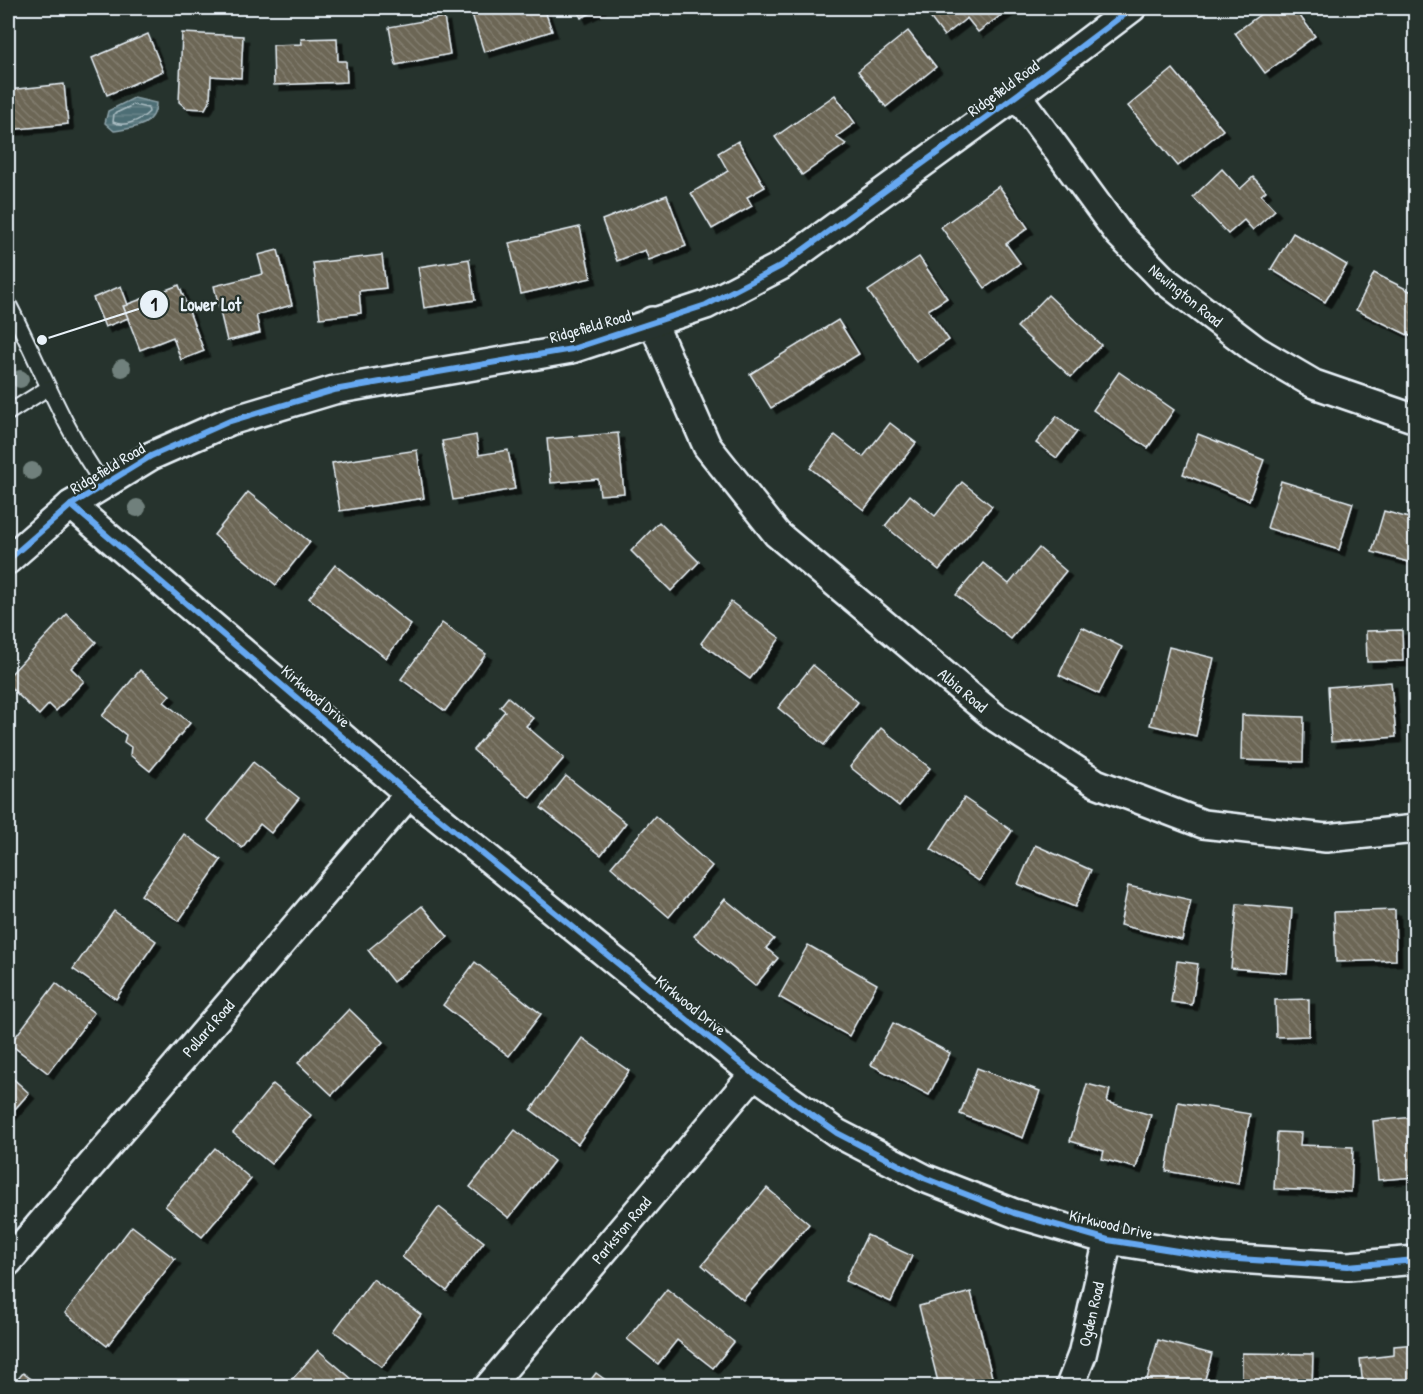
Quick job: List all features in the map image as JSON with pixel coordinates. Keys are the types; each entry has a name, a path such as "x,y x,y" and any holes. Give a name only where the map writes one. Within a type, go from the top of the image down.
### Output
{"street":[{"name":"Ridgefield Road","path":"8,560 71,504 151,456 230,421 334,390 572,349 706,305 781,266 1017,95 1132,8"},
{"name":"Newington Road","path":"1017,95 1118,233 1164,280 1256,350 1314,384 1416,419"},
{"name":"Albia Road","path":"652,321 707,446 777,534 996,718 1096,783 1203,824 1326,838 1416,829"},
{"name":"Kirkwood Drive","path":"71,504 409,794 754,1074 837,1133 924,1178 1014,1213 1108,1240 1222,1258 1348,1266 1416,1260"},
{"name":"Pollard Road","path":"8,1262 409,794"},
{"name":"Parkston Road","path":"489,1386 754,1074"},
{"name":"Ogden Road","path":"1070,1386 1082,1355 1108,1240"}],"lane":[{"path":"8,303 85,459 104,485"},
{"path":"8,413 48,388"}],"water":[{"path":"134,98 156,103 152,117 142,125 114,131 105,123 108,111"}],"building":[{"path":"483,8 544,8 552,31 484,52 471,11"},
{"path":"576,8 601,8 581,18"},
{"path":"923,8 1011,8 978,32 967,18 944,36"},
{"path":"1269,8 1294,8 1315,36 1265,73 1235,33"},
{"path":"444,17 450,54 396,65 389,27"},
{"path":"908,31 936,67 886,107 858,71"},
{"path":"182,33 243,36 241,78 211,76 210,100 205,109 186,108 179,102"},
{"path":"148,34 163,71 107,95 92,58"},
{"path":"337,38 338,61 346,61 347,82 274,85 273,45 302,44 301,39"},
{"path":"1173,69 1223,130 1178,166 1128,106"},
{"path":"64,84 68,124 8,130 8,90"},
{"path":"835,95 855,123 836,137 846,144 802,175 775,137"},
{"path":"738,141 765,187 747,197 752,206 712,229 691,193 728,171 718,153"},
{"path":"1222,169 1240,189 1253,177 1266,191 1261,195 1275,210 1253,230 1244,220 1228,234 1193,197"},
{"path":"999,186 1028,228 1006,244 1020,263 985,288 941,227"},
{"path":"667,195 686,246 649,260 645,250 617,261 602,220"},
{"path":"580,227 591,278 521,294 509,243"},
{"path":"1293,233 1347,265 1325,302 1271,269"},
{"path":"278,250 292,305 256,315 260,333 227,341 214,286 263,274 258,255"},
{"path":"382,255 386,288 359,291 361,313 320,318 313,263"},
{"path":"919,257 947,298 928,310 949,340 916,362 868,291"},
{"path":"469,259 475,300 424,308 418,267"},
{"path":"1374,273 1416,294 1416,330 1412,337 1356,310"},
{"path":"179,285 204,351 181,360 173,337 140,350 123,306"},
{"path":"121,286 128,305 123,306 128,318 105,327 93,298"},
{"path":"1048,295 1101,345 1071,377 1017,327"},
{"path":"838,320 859,354 771,408 750,374"},
{"path":"1119,372 1174,410 1148,448 1093,410"},
{"path":"1057,416 1077,432 1057,458 1036,443"},
{"path":"890,423 916,443 864,510 810,468 835,435 863,457"},
{"path":"618,433 624,493 600,495 598,479 551,483 547,439"},
{"path":"1198,434 1264,460 1249,500 1183,474"},
{"path":"476,435 479,455 508,450 515,489 453,500 442,441"},
{"path":"417,450 424,498 340,511 332,463"},
{"path":"1281,481 1353,503 1339,550 1267,528"},
{"path":"962,482 992,506 939,570 885,526 910,495 935,516"},
{"path":"248,492 310,542 276,585 214,535"},
{"path":"1384,511 1416,520 1416,564 1372,552"},
{"path":"659,522 699,562 671,591 631,551"},
{"path":"1039,548 1066,571 1011,639 956,595 983,563 1009,584"},
{"path":"335,565 411,625 386,658 309,598"},
{"path":"731,602 780,638 750,679 701,643"},
{"path":"67,614 96,642 71,668 84,681 56,711 49,704 39,715 8,685 8,677"},
{"path":"442,623 486,654 445,711 401,679"},
{"path":"1082,627 1122,647 1099,694 1059,675"},
{"path":"1402,630 1403,661 1367,662 1366,631"},
{"path":"1169,647 1214,658 1196,736 1150,725"},
{"path":"813,665 858,702 824,745 778,708"},
{"path":"140,670 170,695 164,702 190,723 150,771 130,755 131,747 124,742 126,735 102,716"},
{"path":"1391,682 1396,737 1331,742 1328,687"},
{"path":"508,697 533,718 526,726 564,758 530,798 473,750 505,711 500,707"},
{"path":"1242,715 1304,717 1303,762 1241,760"},
{"path":"881,728 930,768 899,806 850,767"},
{"path":"253,762 299,798 271,833 260,824 242,848 207,820"},
{"path":"566,776 626,823 601,855 541,808"},
{"path":"964,798 1012,831 979,881 931,849"},
{"path":"655,816 712,866 669,917 611,867"},
{"path":"184,834 221,860 179,921 141,895"},
{"path":"1035,845 1091,870 1075,907 1018,884"},
{"path":"1128,886 1191,900 1182,940 1120,925"},
{"path":"725,899 774,939 766,948 778,958 755,986 694,936"},
{"path":"1237,904 1292,909 1287,973 1231,968"},
{"path":"422,906 448,937 393,982 368,950"},
{"path":"1395,910 1396,960 1336,962 1334,912"},
{"path":"114,911 156,941 116,999 73,969"},
{"path":"808,945 877,984 849,1036 779,997"},
{"path":"1177,961 1198,964 1192,1005 1171,1002"},
{"path":"475,962 541,1014 509,1056 443,1005"},
{"path":"56,983 94,1013 48,1073 10,1044"},
{"path":"1309,999 1309,1036 1276,1037 1275,1000"},
{"path":"349,1009 383,1042 332,1095 298,1063"},
{"path":"893,1023 950,1053 929,1095 871,1065"},
{"path":"582,1038 629,1071 578,1144 531,1110"},
{"path":"977,1068 1040,1091 1023,1138 960,1114"},
{"path":"8,1074 29,1093 8,1117"},
{"path":"273,1084 311,1115 271,1164 233,1133"},
{"path":"1087,1084 1110,1090 1107,1102 1151,1115 1136,1168 1102,1159 1104,1151 1070,1141"},
{"path":"1178,1102 1250,1114 1238,1184 1166,1171"},
{"path":"1414,1117 1416,1177 1378,1180 1373,1121"},
{"path":"515,1130 554,1161 509,1218 470,1187"},
{"path":"1277,1132 1301,1133 1300,1145 1353,1147 1351,1192 1274,1189"},
{"path":"215,1148 251,1179 202,1237 165,1206"},
{"path":"767,1188 809,1224 743,1300 702,1265"},
{"path":"439,1207 484,1242 447,1291 402,1257"},
{"path":"132,1226 175,1259 107,1346 65,1313"},
{"path":"867,1235 912,1256 891,1302 845,1281"},
{"path":"373,1279 421,1315 382,1367 334,1331"},
{"path":"667,1289 734,1342 713,1368 677,1340 658,1364 627,1339"},
{"path":"971,1292 994,1385 939,1386 919,1306"},
{"path":"1158,1340 1212,1354 1203,1386 1145,1386"},
{"path":"1416,1344 1416,1386 1363,1386 1360,1359 1394,1355 1394,1346"},
{"path":"318,1350 360,1386 286,1386"},
{"path":"1242,1353 1313,1354 1312,1386 1242,1386"},
{"path":"23,1373 41,1386 12,1386"},
{"path":"596,1373 614,1386 586,1386"}],"cycle path":[{"path":"8,560 71,505 151,456 230,421 334,390 572,349 706,305 781,266 1017,95 1132,8"},
{"path":"71,505 409,794 754,1074 837,1133 924,1178 1014,1213 1108,1240 1222,1258 1348,1266 1416,1260"}],"place":[{"name":"Lower Lot","path":"42,340"}]}
